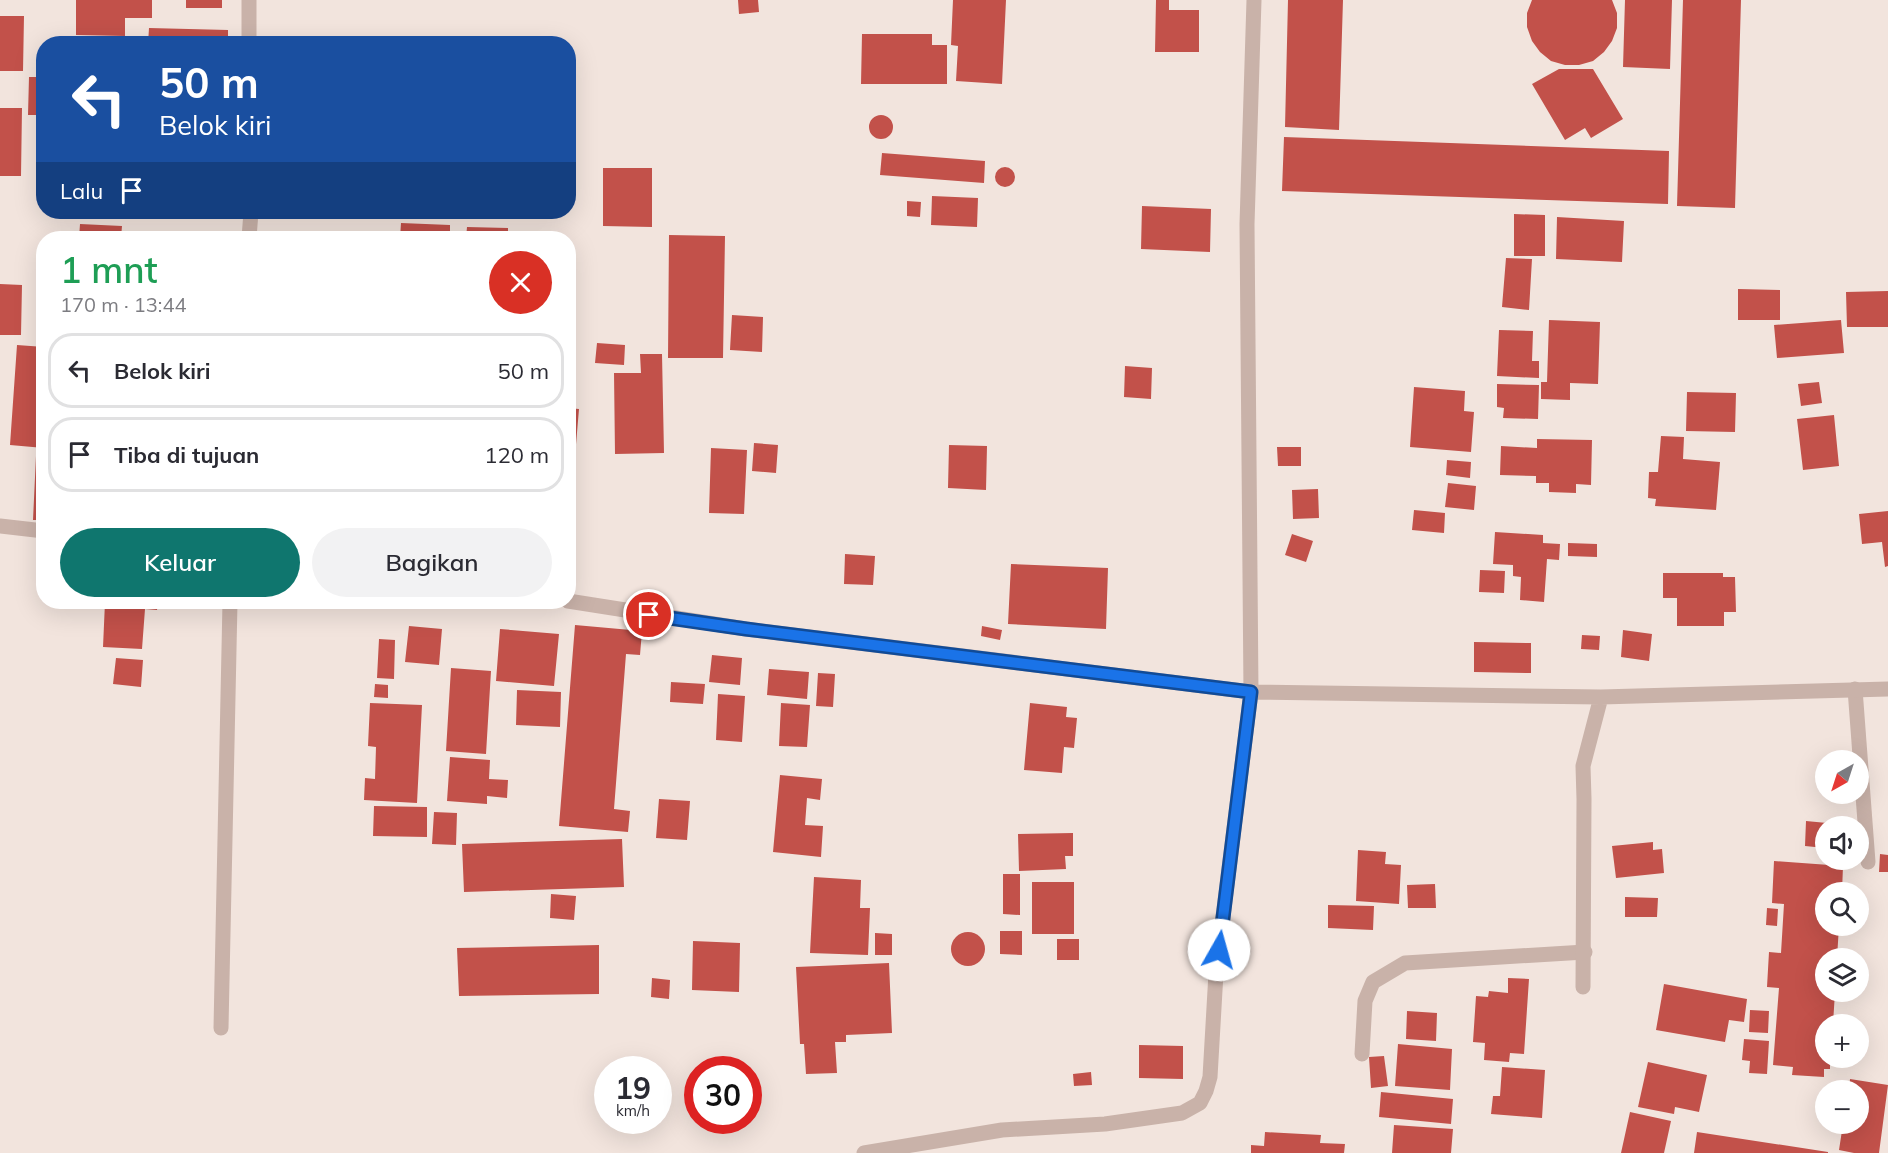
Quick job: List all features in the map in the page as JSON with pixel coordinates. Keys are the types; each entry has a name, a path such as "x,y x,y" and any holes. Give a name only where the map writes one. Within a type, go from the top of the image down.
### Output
{"street":[{"path":"249,0 249,36"},
{"path":"864,1153 1002,1130 1105,1124 1182,1113 1200,1103 1206,1091 1210,1077 1216,973 1251,692 1247,224 1254,0"},
{"path":"0,526 36,530"},
{"path":"576,602 746,629 1251,692 1601,697 1888,689"},
{"path":"221,1028 230,609"},
{"path":"1855,689 1865,816"},
{"path":"1583,987 1585,952 1583,766 1601,697"},
{"path":"1362,1054 1365,1001 1373,982 1405,963 1585,952"}],"building":[{"path":"76,0 152,0 152,18 125,18 125,36 76,35"},
{"path":"186,0 222,0 222,8 186,8"},
{"path":"738,0 758,0 759,12 739,14"},
{"path":"953,0 1006,0 1002,84 956,81 958,46 951,45"},
{"path":"1156,0 1169,0 1169,10 1199,10 1199,52 1155,52"},
{"path":"1288,0 1343,0 1339,130 1285,127"},
{"path":"1532,0 1612,0 1617,13 1617,28 1612,41 1593,61 1579,65 1565,65 1551,61 1532,41 1527,27 1527,13"},
{"path":"1625,0 1672,0 1670,69 1623,67"},
{"path":"1683,0 1741,0 1735,208 1677,206"},
{"path":"0,16 24,16 23,71 0,71"},
{"path":"149,28 228,30 228,36 148,36"},
{"path":"862,34 932,34 932,45 947,45 947,84 861,84"},
{"path":"1559,69 1593,69 1623,119 1591,138 1585,128 1565,140 1532,84"},
{"path":"29,77 36,77 36,115 28,115"},
{"path":"0,108 22,108 21,176 0,176"},
{"path":"881,115 886,116 892,122 892,132 886,138 881,139 876,138 870,132 869,127 870,122 876,116"},
{"path":"1284,137 1669,151 1668,204 1282,191"},
{"path":"882,153 985,161 984,183 880,175"},
{"path":"1005,167 1012,170 1015,177 1012,184 1005,187 998,184 995,177 998,170"},
{"path":"603,168 652,168 652,227 603,226"},
{"path":"932,196 978,198 977,227 931,225"},
{"path":"907,201 921,202 920,217 907,216"},
{"path":"1142,206 1211,209 1210,252 1141,249"},
{"path":"1514,214 1545,215 1545,256 1514,256"},
{"path":"1557,217 1624,221 1622,262 1556,259"},
{"path":"401,223 450,225 450,231 400,231"},
{"path":"80,224 122,226 122,231 80,231"},
{"path":"467,227 508,228 508,231 467,231"},
{"path":"669,235 725,236 723,358 668,358"},
{"path":"1506,258 1532,259 1529,310 1502,307"},
{"path":"0,284 22,285 21,335 0,335"},
{"path":"1738,289 1780,290 1780,320 1738,320"},
{"path":"1888,291 1888,327 1847,327 1846,292"},
{"path":"732,315 763,317 762,352 730,350"},
{"path":"1549,320 1600,322 1598,384 1570,383 1570,400 1541,399 1541,382 1547,382"},
{"path":"1841,320 1844,353 1777,358 1774,325"},
{"path":"1499,330 1533,331 1532,361 1539,361 1539,378 1497,376"},
{"path":"597,343 625,345 624,365 595,363"},
{"path":"17,345 36,346 36,447 10,445"},
{"path":"640,354 662,354 664,453 615,454 614,373 641,373"},
{"path":"1125,366 1152,368 1151,399 1124,397"},
{"path":"1819,382 1822,403 1801,406 1798,384"},
{"path":"1497,384 1539,385 1538,419 1503,418 1504,408 1497,407"},
{"path":"1414,387 1465,391 1464,411 1474,412 1471,452 1410,447"},
{"path":"1687,392 1736,393 1735,432 1686,431"},
{"path":"576,409 579,409 576,444"},
{"path":"1834,415 1839,466 1803,470 1797,419"},
{"path":"1661,436 1684,437 1683,459 1720,462 1716,510 1655,506 1656,499 1648,498 1649,472 1658,472"},
{"path":"1537,439 1592,440 1591,485 1576,484 1576,493 1549,492 1549,483 1536,483 1536,476 1500,475 1501,446 1537,448"},
{"path":"754,443 778,445 776,473 752,471"},
{"path":"949,445 987,446 986,490 948,488"},
{"path":"1277,447 1301,447 1301,466 1278,466"},
{"path":"711,448 747,450 744,514 709,513"},
{"path":"36,456 36,520 33,520"},
{"path":"1447,460 1471,462 1470,478 1446,475"},
{"path":"1448,483 1476,486 1474,510 1445,507"},
{"path":"1318,489 1319,518 1293,519 1292,490"},
{"path":"1414,510 1445,513 1444,533 1412,530"},
{"path":"1888,511 1888,566 1885,567 1882,542 1862,544 1859,514"},
{"path":"1495,532 1543,535 1543,543 1560,544 1559,560 1547,559 1544,602 1520,600 1521,577 1513,576 1513,565 1493,564"},
{"path":"1292,534 1313,541 1306,562 1285,555"},
{"path":"1568,543 1597,544 1597,557 1568,556"},
{"path":"845,554 875,556 873,585 844,584"},
{"path":"1011,564 1108,568 1106,629 1008,624"},
{"path":"1480,570 1505,571 1504,593 1479,592"},
{"path":"1663,573 1723,573 1723,577 1735,577 1736,612 1724,612 1724,626 1677,626 1677,598 1663,598"},
{"path":"105,609 145,609 142,649 103,647"},
{"path":"575,625 642,631 640,655 626,654 614,809 630,811 628,832 559,826"},
{"path":"409,626 442,629 439,665 405,662"},
{"path":"982,626 1002,630 1000,640 981,636"},
{"path":"500,629 559,634 554,686 496,681"},
{"path":"1623,630 1652,634 1649,661 1621,657"},
{"path":"1582,635 1600,636 1599,650 1581,649"},
{"path":"379,639 395,640 394,679 377,678"},
{"path":"1474,642 1531,643 1531,673 1474,672"},
{"path":"712,655 742,658 740,685 709,682"},
{"path":"116,658 143,660 141,687 113,684"},
{"path":"451,668 491,671 486,754 446,751"},
{"path":"769,669 809,672 807,699 767,695"},
{"path":"818,673 835,674 833,707 816,706"},
{"path":"671,682 705,684 703,704 670,702"},
{"path":"375,684 388,685 388,698 374,697"},
{"path":"517,690 561,692 560,727 516,725"},
{"path":"718,694 745,696 742,742 716,740"},
{"path":"370,703 422,705 417,803 364,800 365,778 375,779 376,747 368,746"},
{"path":"781,703 810,705 807,747 779,746"},
{"path":"1030,703 1067,707 1066,717 1077,718 1074,748 1064,747 1062,773 1024,770"},
{"path":"450,757 490,760 489,779 508,780 507,798 487,796 487,804 447,801"},
{"path":"780,775 822,779 820,800 807,798 805,825 823,826 821,857 773,852"},
{"path":"659,799 690,801 687,840 656,838"},
{"path":"374,806 427,807 427,837 373,836"},
{"path":"434,812 457,813 456,845 432,844"},
{"path":"1806,821 1815,822 1815,847 1805,846"},
{"path":"1073,833 1073,856 1065,856 1066,869 1019,871 1018,834"},
{"path":"622,839 624,887 464,892 462,844"},
{"path":"1653,842 1653,850 1662,849 1664,873 1616,878 1612,846"},
{"path":"1358,850 1386,852 1385,864 1401,865 1399,904 1356,901"},
{"path":"1880,854 1888,855 1888,872 1879,872"},
{"path":"1774,861 1815,864 1815,870 1843,870 1842,882 1815,882 1815,936 1838,936 1838,948 1815,948 1815,1002 1834,1002 1834,1014 1815,1014 1815,1068 1830,1068 1824,1069 1824,1077 1792,1075 1793,1067 1773,1065 1779,988 1767,987 1769,952 1781,953 1784,904 1772,903"},
{"path":"1003,874 1020,874 1020,915 1003,914"},
{"path":"814,877 861,880 860,908 870,908 868,955 810,953"},
{"path":"1032,882 1074,882 1074,934 1032,934"},
{"path":"1435,884 1436,908 1408,908 1407,885"},
{"path":"551,894 576,896 574,920 550,918"},
{"path":"1625,897 1658,898 1657,917 1625,917"},
{"path":"1328,905 1374,906 1373,930 1328,928"},
{"path":"1767,908 1778,909 1777,926 1766,925"},
{"path":"1000,931 1022,931 1022,955 1000,954"},
{"path":"968,932 980,937 985,949 980,961 968,966 956,961 951,949 956,937"},
{"path":"875,933 892,934 892,955 875,955"},
{"path":"1057,939 1079,939 1079,960 1057,960"},
{"path":"693,941 740,943 739,992 692,990"},
{"path":"599,945 599,994 459,996 457,948"},
{"path":"889,963 892,1033 846,1035 846,1042 835,1042 837,1073 806,1074 804,1044 800,1044 796,967"},
{"path":"652,978 670,980 669,999 651,997"},
{"path":"1508,978 1529,979 1524,1054 1510,1053 1509,1062 1484,1060 1485,1043 1473,1042 1476,996 1488,997 1489,991 1508,993"},
{"path":"1664,984 1747,999 1744,1022 1729,1020 1725,1042 1656,1030"},
{"path":"1750,1010 1769,1011 1768,1033 1749,1032"},
{"path":"1407,1011 1437,1013 1436,1041 1406,1039"},
{"path":"1744,1039 1769,1041 1767,1074 1749,1073 1750,1061 1742,1060"},
{"path":"1398,1044 1452,1049 1450,1090 1395,1086"},
{"path":"1139,1045 1183,1046 1183,1079 1139,1078"},
{"path":"1384,1056 1388,1086 1371,1088 1369,1057"},
{"path":"1648,1062 1707,1075 1699,1112 1675,1107 1674,1114 1638,1107"},
{"path":"1502,1067 1545,1070 1542,1118 1491,1114 1493,1096 1500,1096"},
{"path":"1091,1072 1092,1085 1074,1086 1073,1074"},
{"path":"1869,1082 1888,1085 1879,1153 1854,1153 1839,1150 1841,1134 1869,1134"},
{"path":"1381,1092 1453,1099 1451,1124 1379,1117"},
{"path":"1630,1112 1671,1121 1664,1153 1621,1153"},
{"path":"1394,1125 1453,1129 1451,1153 1392,1153"},
{"path":"1265,1132 1321,1135 1320,1143 1345,1144 1344,1153 1251,1153 1251,1145 1264,1146"},
{"path":"1697,1132 1828,1152 1828,1153 1694,1153"}],"route":[{"path":"649,615 1251,692 1219,950"}]}
